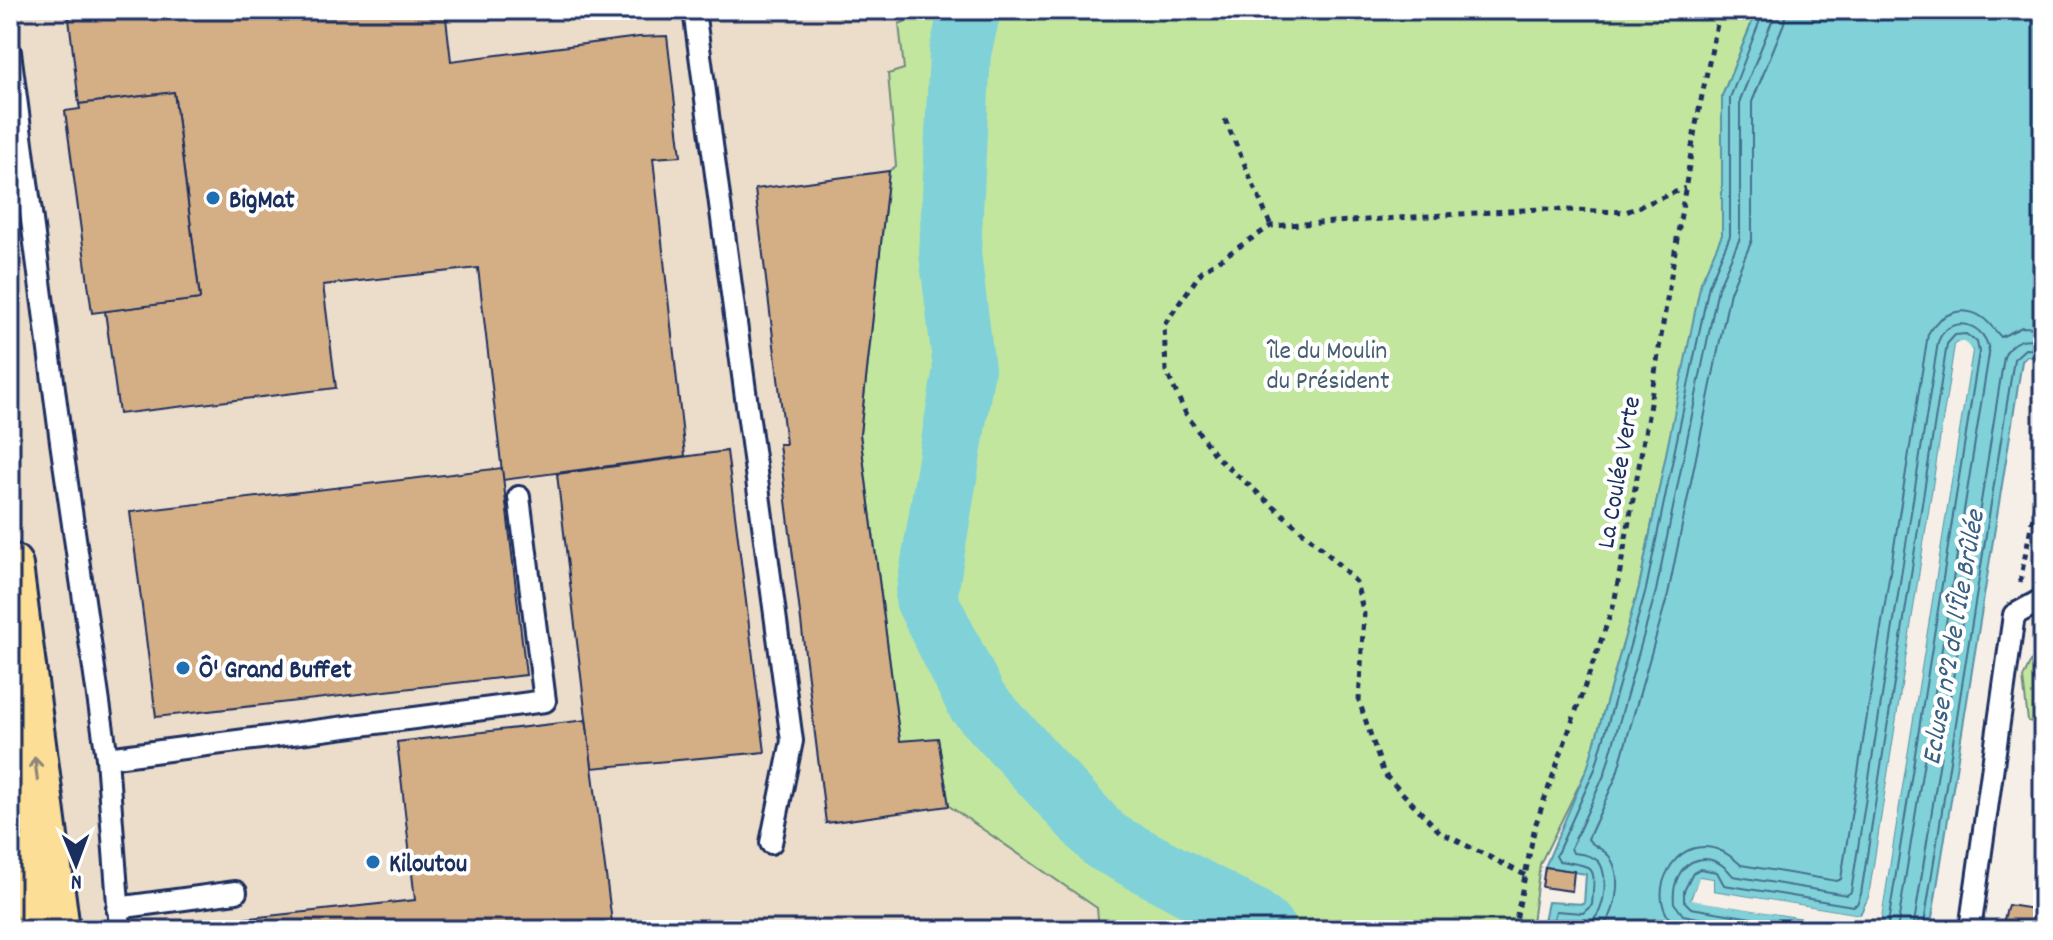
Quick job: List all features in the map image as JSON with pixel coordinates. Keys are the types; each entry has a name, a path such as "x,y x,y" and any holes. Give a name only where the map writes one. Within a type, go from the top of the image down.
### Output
{"main road":[{"path":"10,566 25,838 21,930"},
{"path":"25,838 57,930"}],"lane":[{"path":"694,10 792,741 771,843"},
{"path":"10,52 61,442 107,758 120,930"},
{"path":"107,758 545,701 519,497"},
{"path":"1970,930 2014,615 2043,599"},
{"path":"117,908 236,892"}],"path":[{"name":"La Coulée Verte","path":"1514,930 1535,826 1614,604 1685,188 1720,10"},
{"path":"1225,119 1271,226"},
{"path":"1525,875 1440,832 1384,774 1359,701 1364,614 1356,582 1324,550 1216,457 1186,414 1166,371 1164,325 1202,271 1271,226 1540,209 1626,212 1685,188"},
{"path":"2014,615 2043,465"}],"shaded area":[{"path":"10,10 981,10 1345,930 10,930"}],"green space":[{"name":"île du Moulin du Président","path":"910,10 1757,10 1722,96 1722,235 1662,474 1639,587 1588,767 1540,864 1531,930 1099,930 1097,908 949,806 938,739 900,741 860,434 889,171 896,166 888,74 904,69 899,24 911,19"},
{"path":"2043,654 2043,725 2028,721 2023,678 2033,657"}],"water":[{"name":"Ecluse n°2 de l'Île Brûlée","path":"1757,10 2043,10 2043,342 2040,358 2027,356 2022,361 1930,930 1879,930 1972,351 1960,342 1955,345 1869,897 1860,915 1713,891 1713,879 1700,877 1691,899 1874,930 1542,930 1548,902 1584,904 1586,874 1545,867 1588,766 1639,587 1701,282 1722,235 1722,96"}],"pier":[{"path":"1965,342 1972,351 1879,930 1691,900 1699,877 1713,879 1713,891 1861,915 1869,897 1955,345","holes":["1964,346 1967,351 1875,926 1695,896 1702,881 1709,882 1712,895 1860,919 1864,917 1873,898 1959,347"]}],"building":[{"path":"68,10 445,10 451,61 667,36 681,156 653,158 685,456 503,480 478,268 323,285 336,388 119,414 105,311 200,299 174,92 79,104"},
{"path":"174,92 200,299 92,313 65,111 80,109 79,104"},
{"path":"889,171 860,434 900,741 938,738 949,806 826,823 779,444 786,444 755,189"},
{"path":"727,451 765,752 592,768 557,474"},
{"path":"502,468 526,675 156,717 130,512"},
{"path":"586,720 613,930 224,930 222,921 415,900 397,742"},
{"path":"1545,867 1574,871 1572,891 1542,887"},
{"path":"2008,905 2034,909 2032,923 2043,925 2043,930 2001,930"}],"waterway":[{"path":"970,10 960,53 950,253 964,369 926,599 977,702 1105,841 1252,919 1265,930"}],"place":[{"name":"BigMat","path":"213,198"},
{"name":"Ô' Grand Buffet","path":"183,668"},
{"name":"Kiloutou","path":"373,862"}]}
